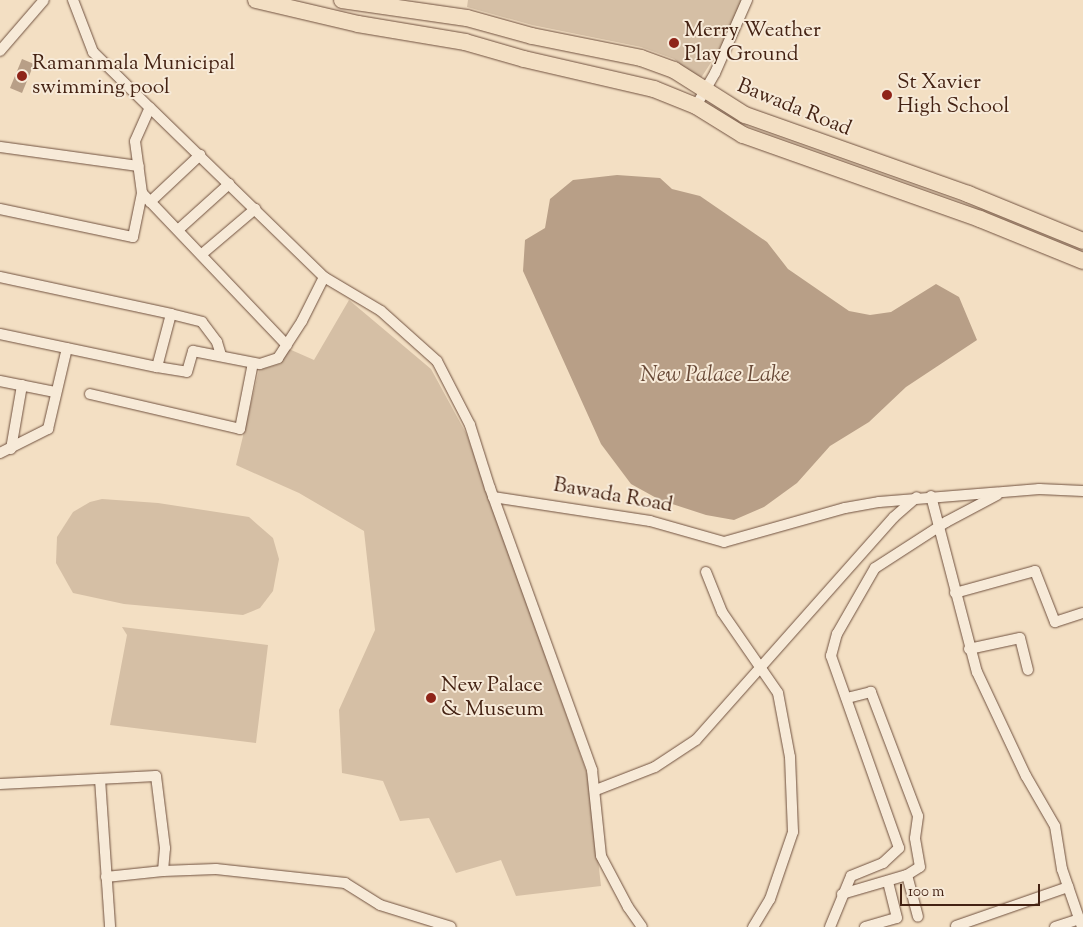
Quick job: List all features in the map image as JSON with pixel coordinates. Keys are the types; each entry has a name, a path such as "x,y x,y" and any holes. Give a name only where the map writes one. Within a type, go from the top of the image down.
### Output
{"main road":[{"path":"256,0 358,24 465,42 524,59 638,84 696,106 743,135 980,219 1083,261"},
{"name":"Bawada Road","path":"342,0 467,18 532,36 641,58 674,70 745,115 968,194 1083,241"}],"street":[{"path":"0,51 44,0"},
{"path":"73,0 93,52 324,277 381,311 437,361 470,425 493,497 592,770 596,790 601,856 628,907 642,927"},
{"path":"696,106 748,0"},
{"path":"0,208 133,237 142,193 135,141 150,108"},
{"path":"0,147 139,166"},
{"path":"150,202 200,155"},
{"path":"178,230 229,184"},
{"path":"142,193 287,344"},
{"path":"202,254 255,208"},
{"path":"0,277 202,322 217,342 221,355"},
{"path":"0,334 187,372 193,351 254,363 278,358 324,277"},
{"path":"157,367 171,314"},
{"path":"0,453 48,429 55,392 67,348"},
{"path":"90,394 240,429 254,363"},
{"path":"0,381 55,392"},
{"path":"11,449 22,385"},
{"path":"596,790 655,767 696,740 894,517 917,497 1039,489 1083,491"},
{"path":"830,927 850,876 883,863 899,848 831,656 837,634 875,568 939,527 1000,493"},
{"path":"931,496 970,649 1026,776 1055,826 1068,887 1081,923 1055,927"},
{"name":"Bawada Road","path":"493,497 650,521 724,542 845,508 917,497"},
{"path":"955,592 1035,571 1055,622 1083,613"},
{"path":"706,572 722,612 778,693 790,756 793,832 770,899 753,927"},
{"path":"970,649 1020,638 1028,670"},
{"path":"842,894 907,875 920,867 915,838 918,816 871,692 847,698"},
{"path":"0,784 156,776 166,848 163,871"},
{"path":"100,779 110,927"},
{"path":"106,877 163,871 216,869 344,883 380,905 451,927"},
{"path":"907,875 918,917"},
{"path":"866,927 896,918 888,881"},
{"path":"956,926 1068,887"}],"shaded area":[{"name":"Merry Weather Play Ground","path":"468,0 742,0 721,47 699,81 674,59 641,47 532,25 467,7"},
{"path":"349,300 431,369 467,435 589,779 601,886 516,896 501,860 456,873 429,818 400,821 383,781 342,773 339,710 375,630 364,531 299,493 236,465 259,370 280,364 289,349 314,360"},
{"path":"102,499 158,503 249,517 273,538 279,559 273,591 260,608 243,615 124,604 73,593 56,563 57,537 73,512 90,502"},
{"path":"122,627 268,645 256,743 110,725 127,635"}],"water":[{"name":"Ramanmala Municipal swimming pool","path":"22,59 34,64 22,93 10,88"},
{"name":"New Palace Lake","path":"617,175 660,178 672,189 700,196 767,242 788,269 849,311 870,315 891,312 936,284 959,297 977,340 906,387 869,422 830,446 797,483 764,507 734,520 706,515 660,500 631,484 601,444 523,271 525,240 545,228 550,199 573,180"}],"place":[{"name":"Merry Weather Play Ground","path":"674,43"},
{"name":"Ramanmala Municipal swimming pool","path":"22,76"},
{"name":"St Xavier High School","path":"887,95"},
{"name":"New Palace & Museum","path":"431,698"}]}
